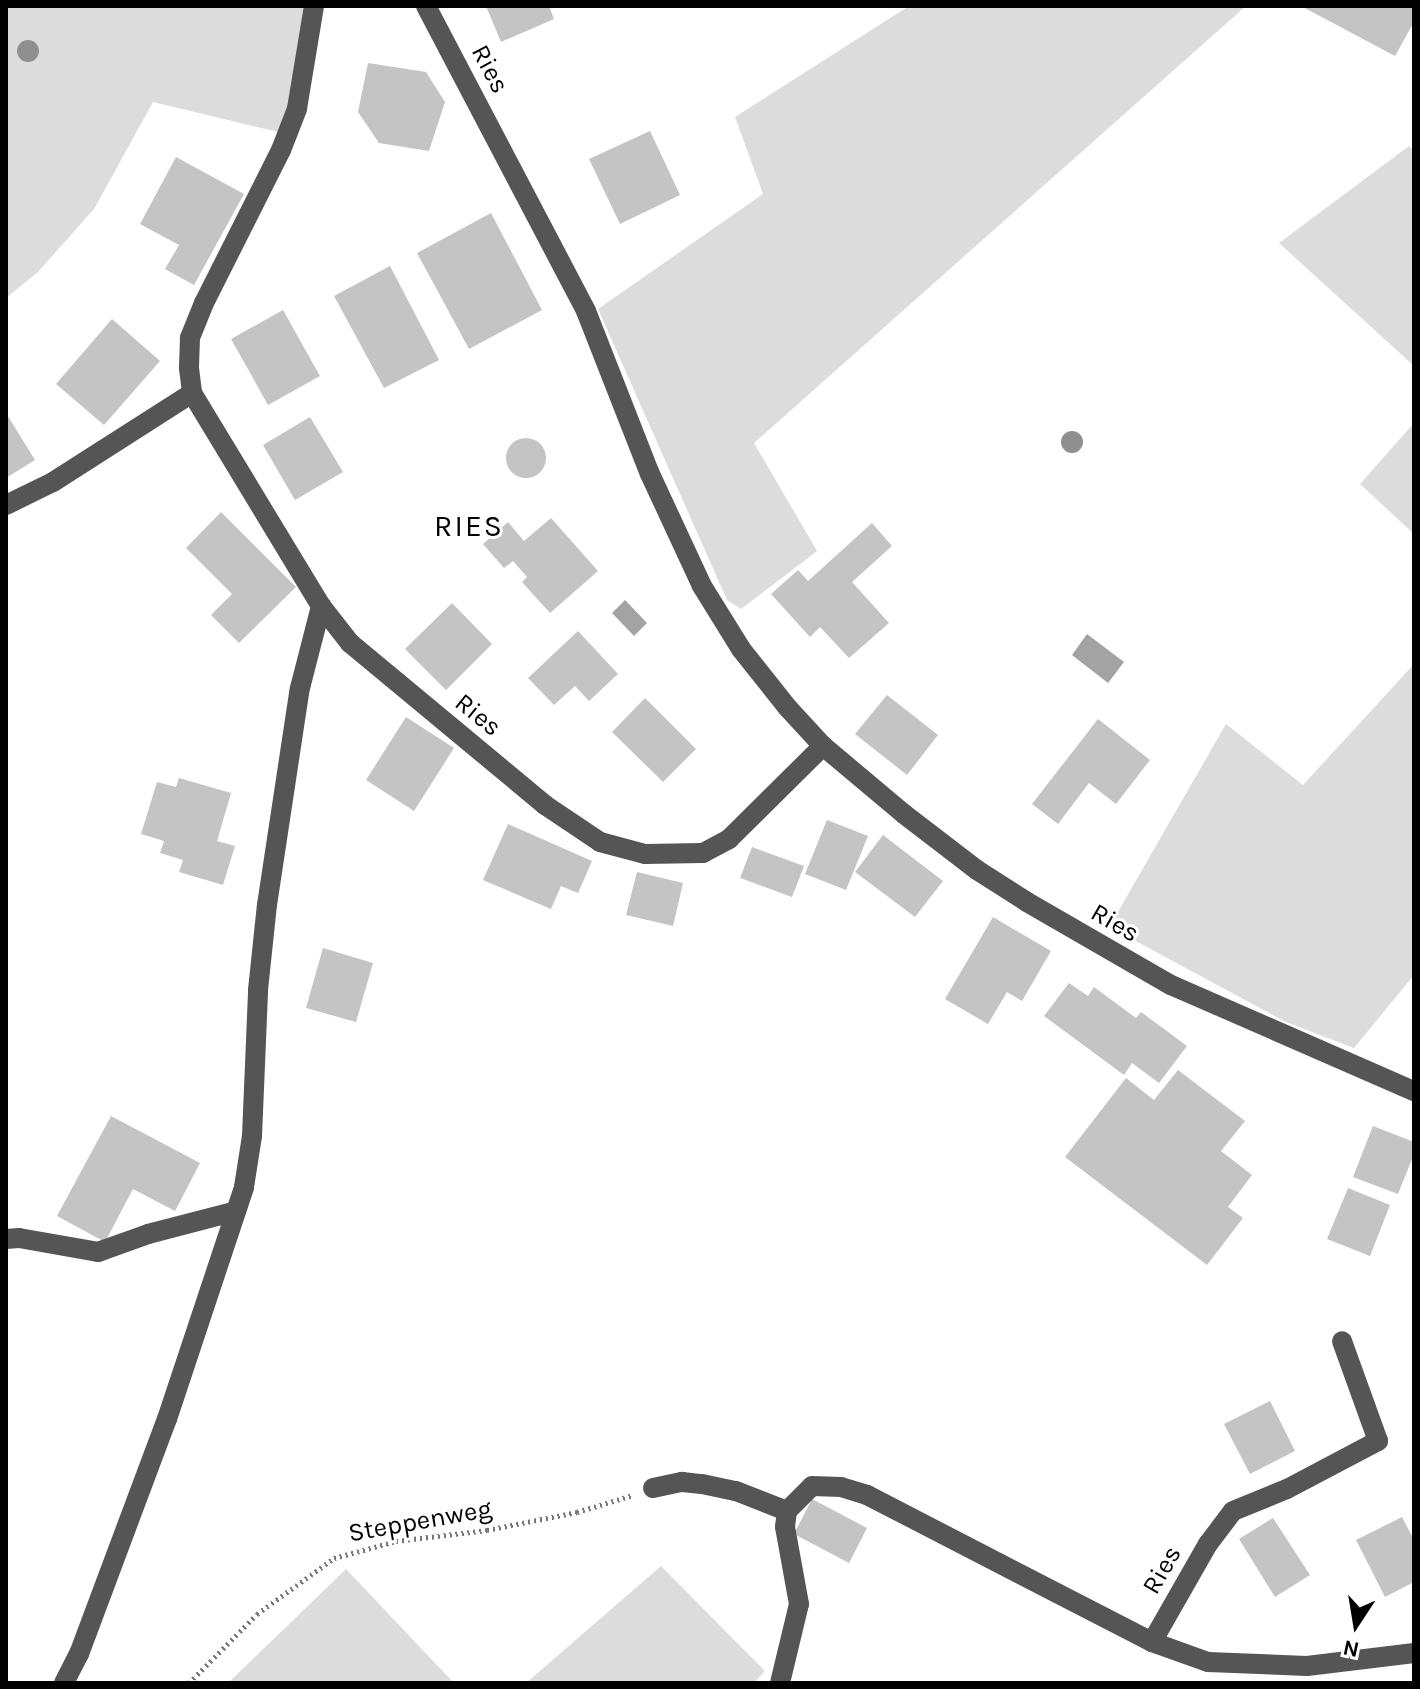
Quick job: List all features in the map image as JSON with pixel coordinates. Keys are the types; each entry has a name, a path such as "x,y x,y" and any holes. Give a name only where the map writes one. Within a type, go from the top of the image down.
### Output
{"street":[{"name":"Ries","path":"314,6 297,109 190,338 192,393 321,606 350,643 545,805 600,842 645,854 703,853 729,839 823,746"},
{"name":"Ries","path":"426,6 586,311 650,474 702,586 750,661 823,746 977,870 1088,938 1171,985 1414,1091"},
{"path":"6,505 53,482 192,393"},
{"path":"64,1683 84,1640 162,1432 236,1211 252,1136 258,990 267,905 300,688 321,606"},
{"path":"6,1239 19,1238 98,1252 148,1234 236,1211"},
{"name":"Ries","path":"1152,1642 1208,1544 1233,1511 1287,1489 1378,1441 1342,1341"},
{"path":"653,1488 682,1482 702,1484 736,1491 787,1511"},
{"path":"780,1683 799,1604 785,1527 787,1511 812,1486 841,1487 867,1495 1152,1642 1208,1662 1307,1666 1414,1653"}],"path":[{"name":"Steppenweg","path":"189,1683 257,1614 334,1558 396,1541 487,1530 577,1512 653,1488"}],"shaded area":[{"path":"6,6 314,6 291,135 153,102 94,209 38,272 6,298"},
{"path":"909,6 1246,6 754,443 817,551 741,609 727,600 598,309 763,194 735,117"},
{"path":"1409,146 1414,152 1414,366 1279,243"},
{"path":"1414,423 1414,534 1360,484"},
{"path":"625,600 647,623 634,636 612,613"},
{"path":"1087,634 1124,662 1108,683 1072,655"},
{"path":"1414,664 1414,975 1354,1048 1286,1022 1117,931 1115,917 1226,724 1303,785"},
{"path":"661,1566 765,1671 754,1683 526,1683"},
{"path":"346,1569 454,1683 228,1683"}],"building":[{"path":"486,6 549,6 554,19 501,42"},
{"path":"1301,6 1414,6 1414,22 1395,56"},
{"path":"368,63 426,72 445,102 429,151 379,143 358,112"},
{"path":"650,131 680,195 620,224 589,159"},
{"path":"176,157 244,194 194,285 165,269 179,245 140,224"},
{"path":"491,213 542,310 469,349 417,253"},
{"path":"390,266 439,360 384,388 334,296"},
{"path":"283,310 320,376 268,405 231,339"},
{"path":"112,319 160,361 104,425 56,384"},
{"path":"6,413 35,460 6,478"},
{"path":"310,417 343,472 295,500 263,445"},
{"path":"526,438 540,444 546,458 540,472 526,478 512,472 506,458 512,444"},
{"path":"221,512 296,587 239,643 211,615 232,594 186,548"},
{"path":"551,518 598,571 550,613 522,582 527,577 513,561 504,568 483,544 508,522 524,541"},
{"path":"872,523 892,546 852,582 889,623 849,658 820,627 810,637 771,594 798,570 808,581"},
{"path":"452,603 492,644 446,690 405,649"},
{"path":"578,631 618,674 589,701 575,686 554,705 528,678"},
{"path":"887,695 938,735 907,775 855,734"},
{"path":"645,698 696,749 663,782 612,732"},
{"path":"406,717 454,748 414,811 366,780"},
{"path":"1098,719 1150,760 1116,804 1089,783 1058,824 1032,804"},
{"path":"179,778 231,793 217,841 235,846 223,885 179,872 183,860 160,853 164,841 141,834 157,782 176,787"},
{"path":"827,820 868,836 846,890 805,874"},
{"path":"508,824 592,861 578,893 561,886 551,909 483,880"},
{"path":"883,835 943,881 915,917 855,872"},
{"path":"752,847 804,866 792,897 740,878"},
{"path":"637,872 683,883 673,926 626,915"},
{"path":"993,917 1051,951 1022,1001 1007,992 988,1024 945,999"},
{"path":"323,948 373,963 356,1022 306,1008"},
{"path":"1069,983 1088,996 1094,987 1136,1018 1141,1012 1187,1046 1159,1083 1132,1063 1124,1075 1044,1016"},
{"path":"1178,1070 1245,1121 1221,1151 1252,1175 1228,1207 1243,1218 1207,1265 1065,1157 1126,1078 1154,1100"},
{"path":"111,1116 200,1163 175,1211 133,1189 105,1242 57,1216"},
{"path":"1373,1126 1414,1142 1414,1154 1398,1194 1353,1177"},
{"path":"1348,1188 1390,1205 1370,1256 1327,1239"},
{"path":"1270,1401 1295,1451 1250,1474 1224,1424"},
{"path":"812,1499 867,1528 849,1563 794,1534"},
{"path":"1402,1517 1414,1540 1414,1582 1385,1597 1356,1540"},
{"path":"1273,1518 1310,1575 1275,1597 1239,1539"}],"district":[{"name":"RIES","path":"469,526"}]}
